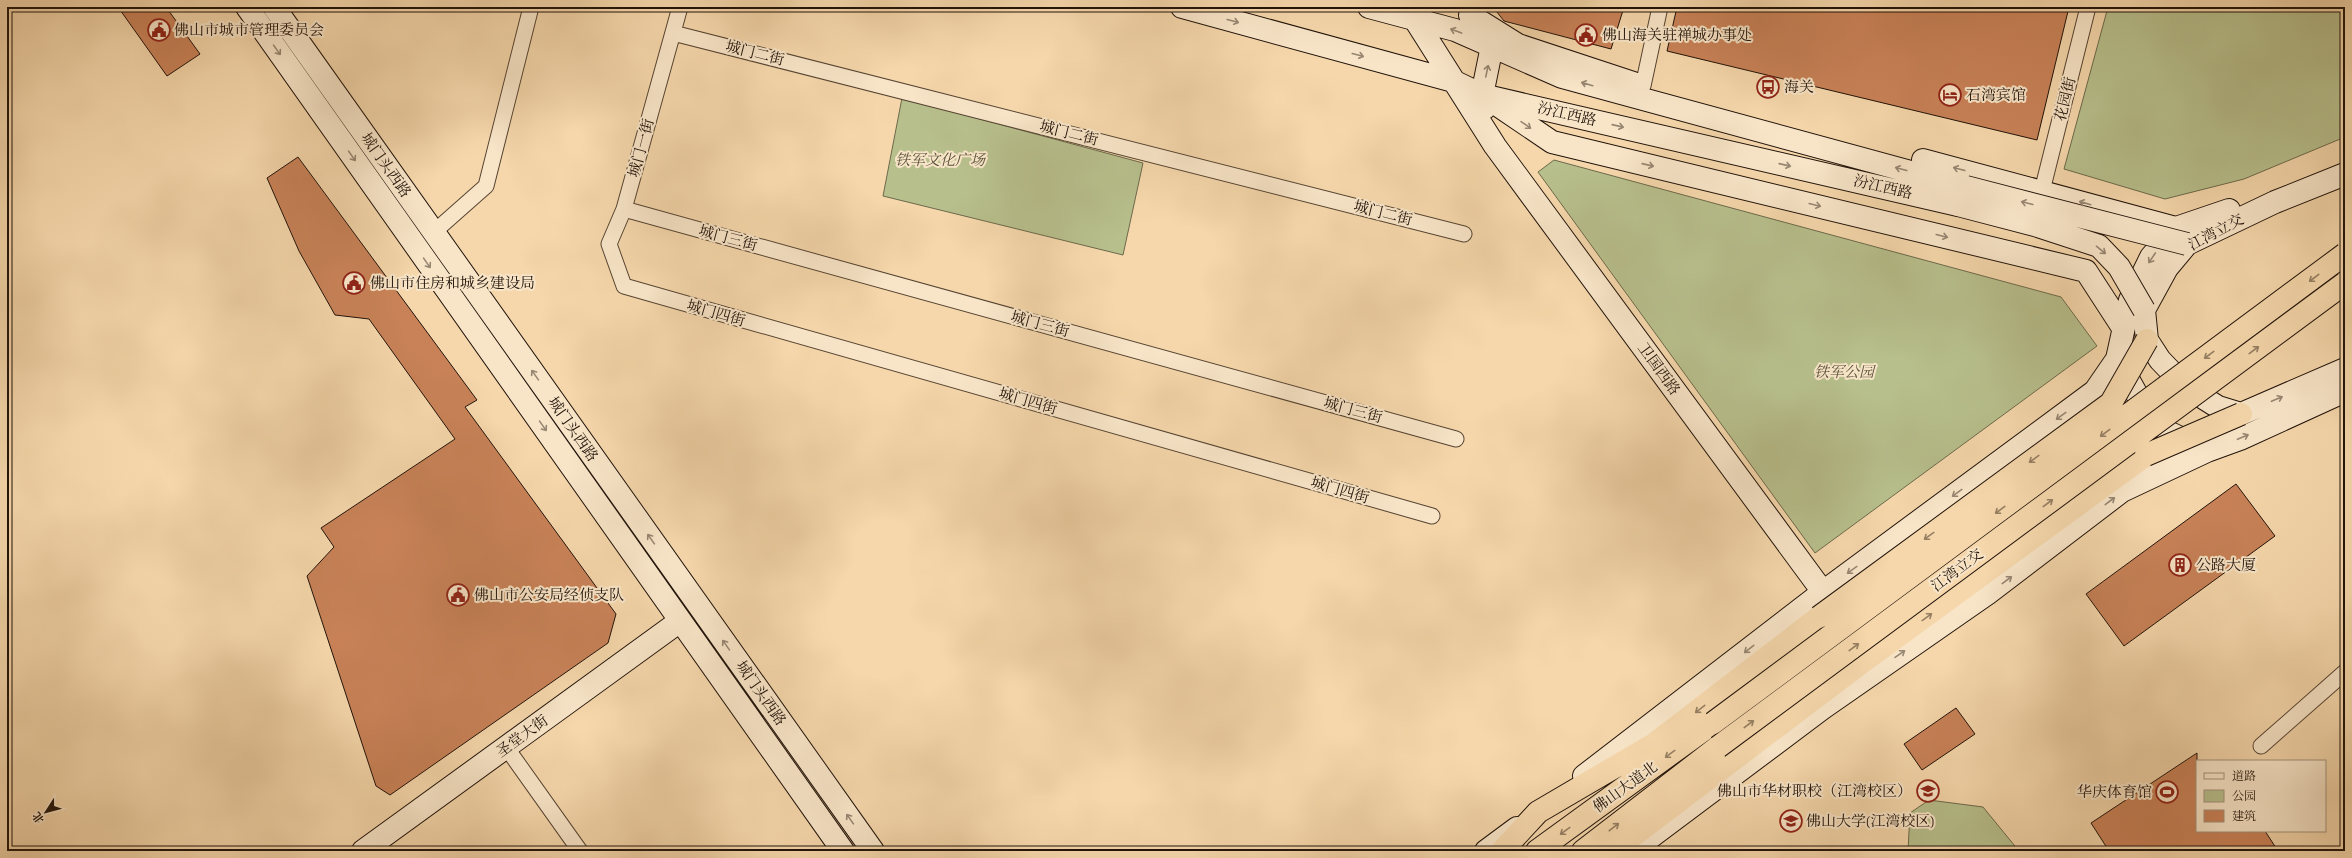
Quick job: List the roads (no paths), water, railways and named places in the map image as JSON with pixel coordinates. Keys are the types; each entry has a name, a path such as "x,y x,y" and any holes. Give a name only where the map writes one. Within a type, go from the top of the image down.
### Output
{"highway":[{"name":"佛山大道北","path":"1537,851 1713,723 2345,254"},
{"name":"江湾立交","path":"1718,747 2345,283"},
{"path":"1502,851 1538,812 1654,744 1819,617 2111,403 2147,340"},
{"path":"2111,403 2130,403 2146,414 2156,434 2146,455"},
{"path":"1613,851 1860,664 2146,455 2241,414"},
{"name":"佛山大道北","path":"1583,851 1718,747"}],"main road":[{"name":"城门头西路","path":"247,7 843,851"},
{"name":"城门头西路","path":"274,7 873,851"},
{"name":"汾江西路","path":"1182,7 1453,80 1482,95 1829,175 1962,196"},
{"name":"汾江西路","path":"1369,7 1412,13 1455,30 1562,77 1634,90 1962,196"},
{"path":"1467,11 1518,45 1634,90 2042,191 2182,236"},
{"path":"1467,11 1492,46 1482,95 1495,146"},
{"path":"1412,13 1453,80"},
{"name":"卫国西路","path":"1453,80 1495,146 1823,592"},
{"path":"1482,95 1552,142 2086,271 2123,328"},
{"path":"1757,158 1784,197"},
{"path":"1486,851 1823,592 2096,392 2117,359 2130,300 2151,258 2182,236 2215,216 2345,160"},
{"name":"江湾立交","path":"2144,310 2167,268 2182,236 2275,202 2345,174"},
{"path":"1784,197 1829,175"},
{"path":"1962,196 2182,236"},
{"path":"1962,196 2038,226 2099,246 2119,267 2144,310 2147,340 2160,360 2186,387 2218,407 2241,414 2345,369"},
{"path":"2117,359 2136,394 2168,432 2207,451"},
{"path":"1632,851 1823,708 1988,594 2122,491 2207,451 2240,439 2345,391"},
{"path":"2086,398 2131,420 2146,440 2153,477"},
{"name":"圣堂大街","path":"363,851 680,621"}],"street":[{"path":"434,232 486,186 531,7"},
{"name":"城门一街","path":"624,286 609,244 624,210 680,7"},
{"path":"1634,90 1660,7"},
{"name":"花园街","path":"2042,191 2088,7"},
{"name":"城门二街","path":"673,32 1464,234"},
{"name":"城门三街","path":"624,210 1456,439"},
{"name":"城门四街","path":"624,286 1432,516"},
{"path":"2261,746 2345,672"},
{"path":"506,747 580,851"}],"place":[{"name":"佛山市城市管理委员会","path":"159,30"},
{"name":"佛山海关驻禅城办事处","path":"1586,35"},
{"name":"海关","path":"1768,87"},
{"name":"石湾宾馆","path":"1950,95"},
{"name":"佛山市住房和城乡建设局","path":"354,283"},
{"name":"公路大厦","path":"2180,565"},
{"name":"佛山市公安局经侦支队","path":"458,595"},
{"name":"佛山市华材职校（江湾校区）","path":"1928,791"},
{"name":"华庆体育馆","path":"2167,792"},
{"name":"佛山大学(江湾校区)","path":"1791,821"}],"park label":[{"name":"铁军文化广场","path":"940,160"},
{"name":"铁军公园","path":"1844,372"}]}
